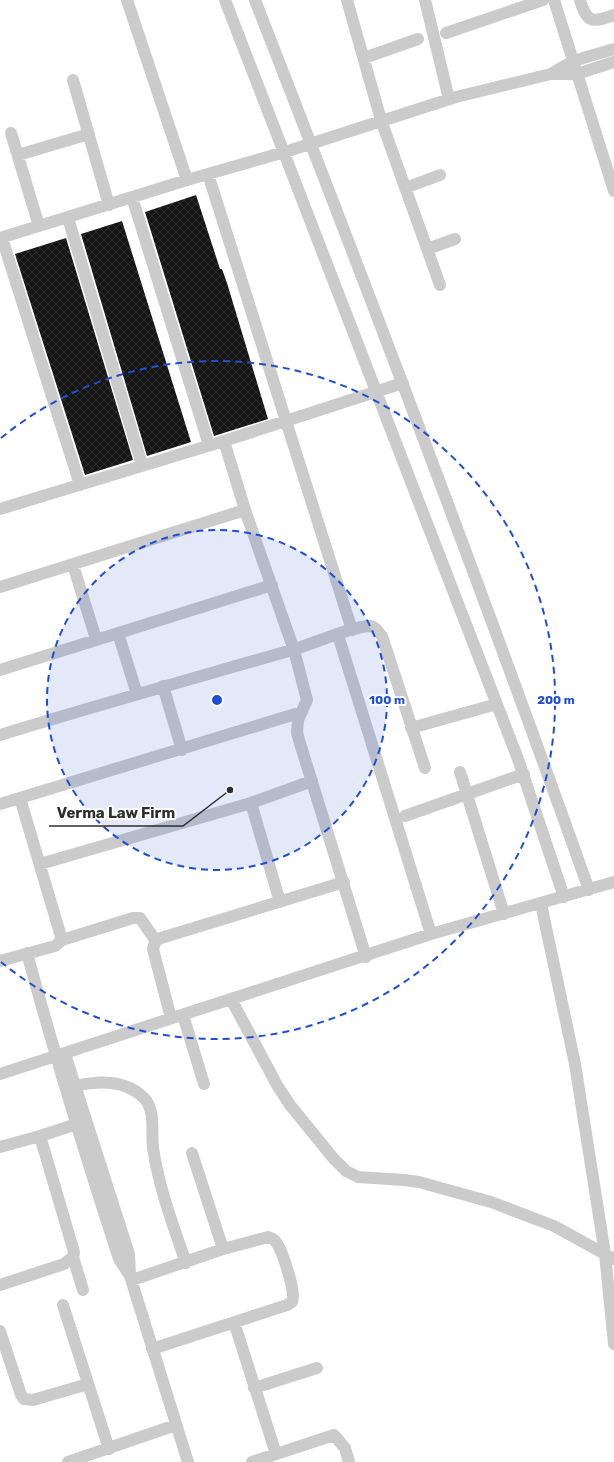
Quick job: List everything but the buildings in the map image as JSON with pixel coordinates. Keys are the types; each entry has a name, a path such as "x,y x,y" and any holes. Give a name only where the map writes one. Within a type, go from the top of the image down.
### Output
{"street":[{"path":"127,0 187,180"},
{"path":"225,0 524,774 564,897"},
{"path":"255,0 478,582 589,890"},
{"path":"347,0 381,120 440,285"},
{"path":"425,0 449,99"},
{"path":"446,33 543,0"},
{"path":"554,0 614,191"},
{"path":"580,0 584,14 592,20 599,20 614,15"},
{"path":"364,58 418,39"},
{"path":"551,74 573,61 614,49"},
{"path":"80,485 1,238 187,180 285,152 449,99 551,74 577,74 614,62"},
{"path":"73,80 109,205"},
{"path":"11,133 39,226"},
{"path":"18,155 89,134"},
{"path":"208,174 287,420 352,630"},
{"path":"405,188 440,175"},
{"path":"132,197 209,445"},
{"path":"68,218 142,465"},
{"path":"427,249 455,239"},
{"path":"0,509 224,441 403,383"},
{"path":"224,441 245,510 294,650 307,700 298,720 298,732 366,957"},
{"path":"0,587 245,510"},
{"path":"73,565 96,639"},
{"path":"0,670 272,585"},
{"path":"0,735 163,686 294,650 352,630 372,626 376,628 382,636 425,768"},
{"path":"118,633 137,694"},
{"path":"338,635 431,934"},
{"path":"163,686 182,750"},
{"path":"411,728 497,704"},
{"path":"0,804 182,750 302,712"},
{"path":"460,772 504,914"},
{"path":"405,816 524,774"},
{"path":"40,864 251,803 312,781"},
{"path":"20,798 62,940"},
{"path":"251,803 280,902"},
{"path":"156,941 344,882"},
{"path":"0,1074 60,1056 171,1018 366,957 431,934 541,904 614,882"},
{"path":"541,904 575,1064 609,1256 614,1344"},
{"path":"0,961 55,946 62,940 133,918 140,918 156,941"},
{"path":"156,941 153,949 171,1018"},
{"path":"27,953 81,1123 119,1259 131,1278 188,1462"},
{"path":"231,999 277,1085 290,1105 334,1159 346,1171 358,1177 419,1182 491,1202 538,1218 609,1256"},
{"path":"183,1015 204,1084"},
{"path":"60,1056 75,1086 81,1123"},
{"path":"75,1086 104,1081 116,1083 133,1090 148,1103 150,1109 153,1147 159,1180 186,1263"},
{"path":"0,1147 81,1123"},
{"path":"40,1136 74,1252 73,1257 83,1290"},
{"path":"192,1153 223,1250"},
{"path":"131,1278 186,1263 262,1238 272,1239 281,1251 294,1294 292,1302 287,1305 152,1349"},
{"path":"0,1285 64,1264 73,1257"},
{"path":"63,1305 109,1449"},
{"path":"234,1322 254,1388 269,1458"},
{"path":"0,1331 21,1395 24,1399 33,1400 88,1384"},
{"path":"254,1388 317,1368"},
{"path":"68,1462 176,1425"},
{"path":"252,1462 269,1458 334,1435 345,1448 349,1462"}],"place":[{"name":"Verma Law Firm","path":"230,790"}]}
